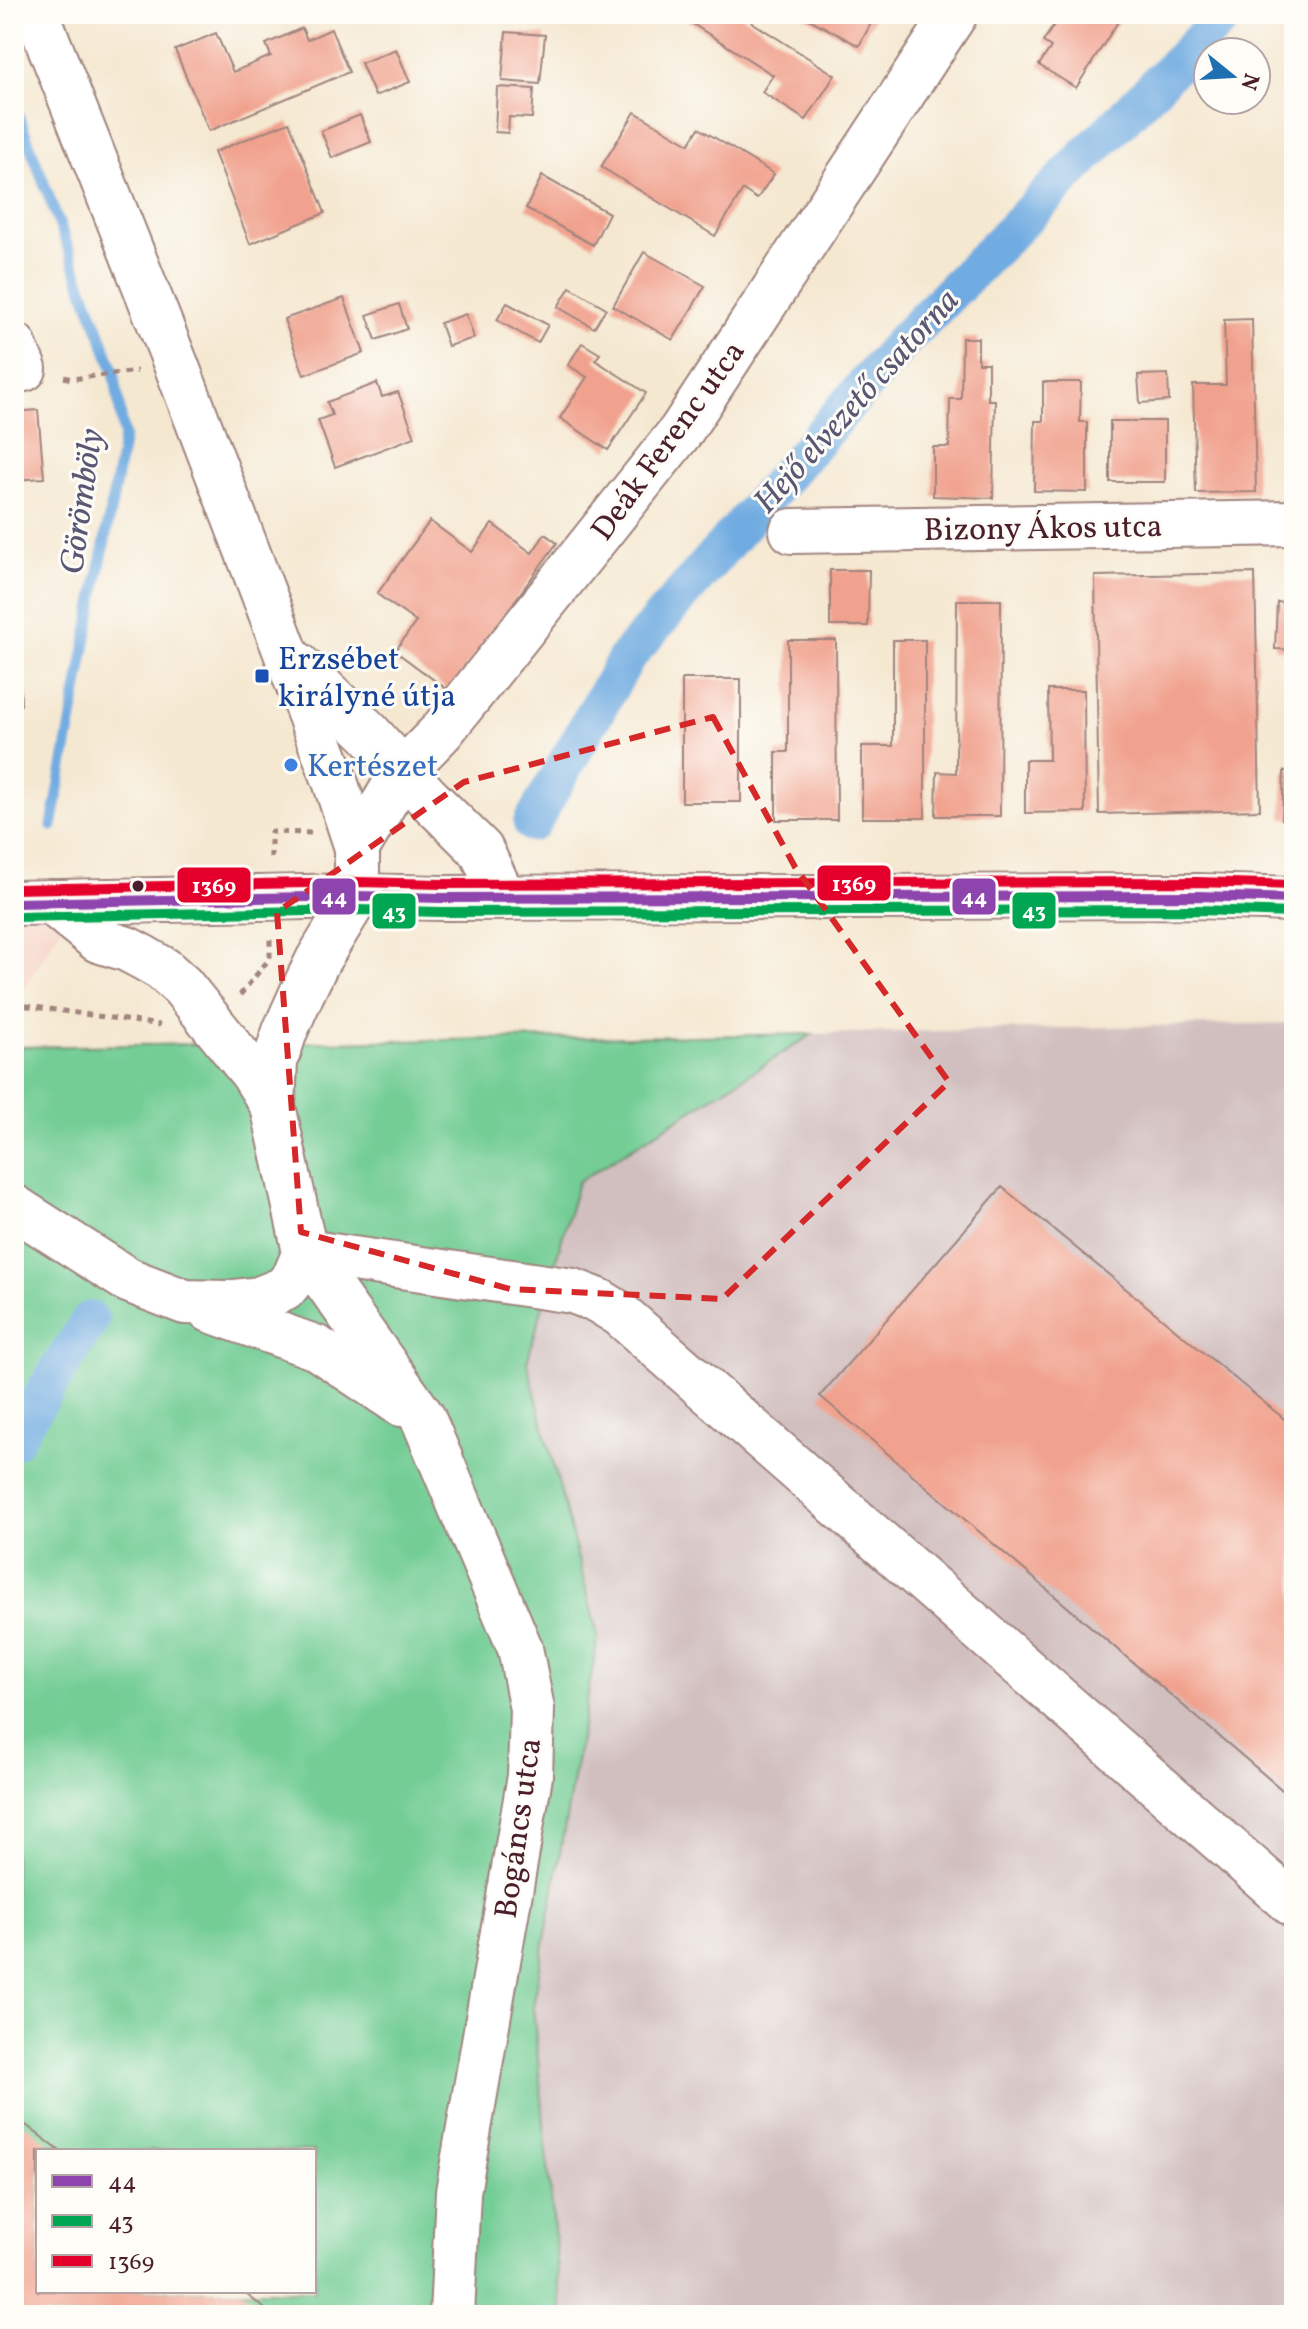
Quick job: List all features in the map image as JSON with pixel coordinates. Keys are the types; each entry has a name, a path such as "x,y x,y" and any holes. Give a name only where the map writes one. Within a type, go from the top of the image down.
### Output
{"street":[{"path":"37,14 325,753 357,848 357,896 318,960 285,1031 275,1062 273,1106 305,1252 295,1276 284,1289 259,1299 185,1302"},
{"name":"Deák Ferenc utca","path":"357,848 404,770 441,732 681,431 955,14"},
{"name":"Bizony Ákos utca","path":"792,531 1294,523"},
{"path":"286,654 481,850 503,897"},
{"path":"32,902 357,896 1197,896 1294,899"},
{"path":"32,902 98,940 127,949 163,969 182,986 253,1074 273,1106"},
{"path":"14,1207 128,1280 317,1348 423,1418"},
{"path":"305,1252 573,1291 599,1301 620,1314 1294,1905"},
{"name":"Bogáncs utca","path":"305,1252 423,1418 520,1648 532,1709 530,1776 458,2192 452,2315"}],"path":[{"path":"72,379 139,371"},
{"path":"14,1004 184,1029 215,1029 270,958 271,832"}],"highlighted area":[{"path":"713,717 795,867 949,1082 722,1299 510,1289 301,1232 277,912 464,782"}],"shaded area":[{"path":"14,887 85,888 14,1005"},
{"path":"1294,1023 1294,2315 562,2315 533,2007 598,1636 527,1362 578,1182 813,1034"}],"green space":[{"path":"813,1034 578,1182 527,1362 598,1636 533,2007 562,2315 50,2315 14,2263 14,1047"}],"building":[{"path":"677,14 739,14 835,75 806,120 762,92 773,75"},
{"path":"800,14 876,14 859,46"},
{"path":"1054,14 1117,14 1121,17 1076,88 1039,65 1051,47 1043,42 1059,17"},
{"path":"302,28 307,40 331,29 349,72 209,131 175,50 216,33 233,72 271,56 266,44"},
{"path":"506,32 545,35 540,84 502,81"},
{"path":"396,49 410,82 375,96 361,63"},
{"path":"497,87 534,89 532,118 509,117 508,133 495,132"},
{"path":"635,112 689,144 699,128 774,174 757,199 743,190 715,236 601,167"},
{"path":"360,115 371,142 332,158 321,131"},
{"path":"289,122 325,213 250,244 214,152"},
{"path":"542,176 609,213 593,245 526,208"},
{"path":"644,252 705,286 673,340 613,306"},
{"path":"570,287 606,308 594,328 558,307"},
{"path":"344,298 364,353 304,375 284,319"},
{"path":"507,303 548,325 538,343 497,320"},
{"path":"399,304 407,329 376,340 367,315"},
{"path":"466,314 474,338 448,346 440,323"},
{"path":"1252,319 1256,492 1196,493 1193,385 1226,385 1224,320"},
{"path":"962,338 978,338 978,363 988,363 988,400 995,400 993,498 933,496 933,447 949,447 950,399 961,399"},
{"path":"582,343 600,354 595,360 646,393 608,450 560,418 587,377 568,365"},
{"path":"1168,374 1169,401 1140,403 1138,375"},
{"path":"1043,382 1081,382 1080,422 1087,422 1087,492 1034,491 1035,421 1043,421"},
{"path":"377,383 382,397 398,392 415,437 335,467 318,420 332,415 327,402"},
{"path":"38,410 44,478 14,480 14,412"},
{"path":"1110,421 1165,421 1165,482 1110,482"},
{"path":"430,521 472,552 492,524 532,553 545,534 557,543 449,691 395,651 416,622 377,594"},
{"path":"830,570 869,570 868,626 830,626"},
{"path":"1255,573 1260,810 1099,814 1095,576"},
{"path":"957,600 1001,600 1000,816 936,816 937,772 956,773"},
{"path":"1277,602 1294,603 1294,650 1275,649"},
{"path":"14,613 17,613 21,705 14,706"},
{"path":"788,640 836,640 837,820 776,820 776,752 788,752"},
{"path":"893,640 925,640 925,818 862,818 862,746 893,746"},
{"path":"682,679 741,679 741,802 682,802"},
{"path":"1048,690 1084,690 1085,812 1025,813 1025,760 1049,760"},
{"path":"1284,771 1294,771 1294,820 1282,819"},
{"path":"1002,1187 1294,1427 1294,1800 820,1396"},
{"path":"14,2116 57,2149 36,2149 36,2293 245,2293 273,2315 14,2315"}],"waterway":[{"name":"Hejő elvezető csatorna","path":"532,823 627,657 904,340 1226,14"},
{"name":"Görömböly","path":"14,103 114,371 124,437 52,826"},
{"name":"Hejő elvezető csatorna","path":"14,1440 90,1320"}],"transit line":[{"name":"1369","path":"14,889 357,882 1197,882 1294,885"},
{"name":"44","path":"14,903 357,896 1197,896 1294,899"},
{"name":"43","path":"14,917 357,910 1197,910 1294,913"}],"place":[{"name":"Erzsébet királyné útja","path":"262,676"},
{"name":"Kertészet","path":"291,765"}]}
